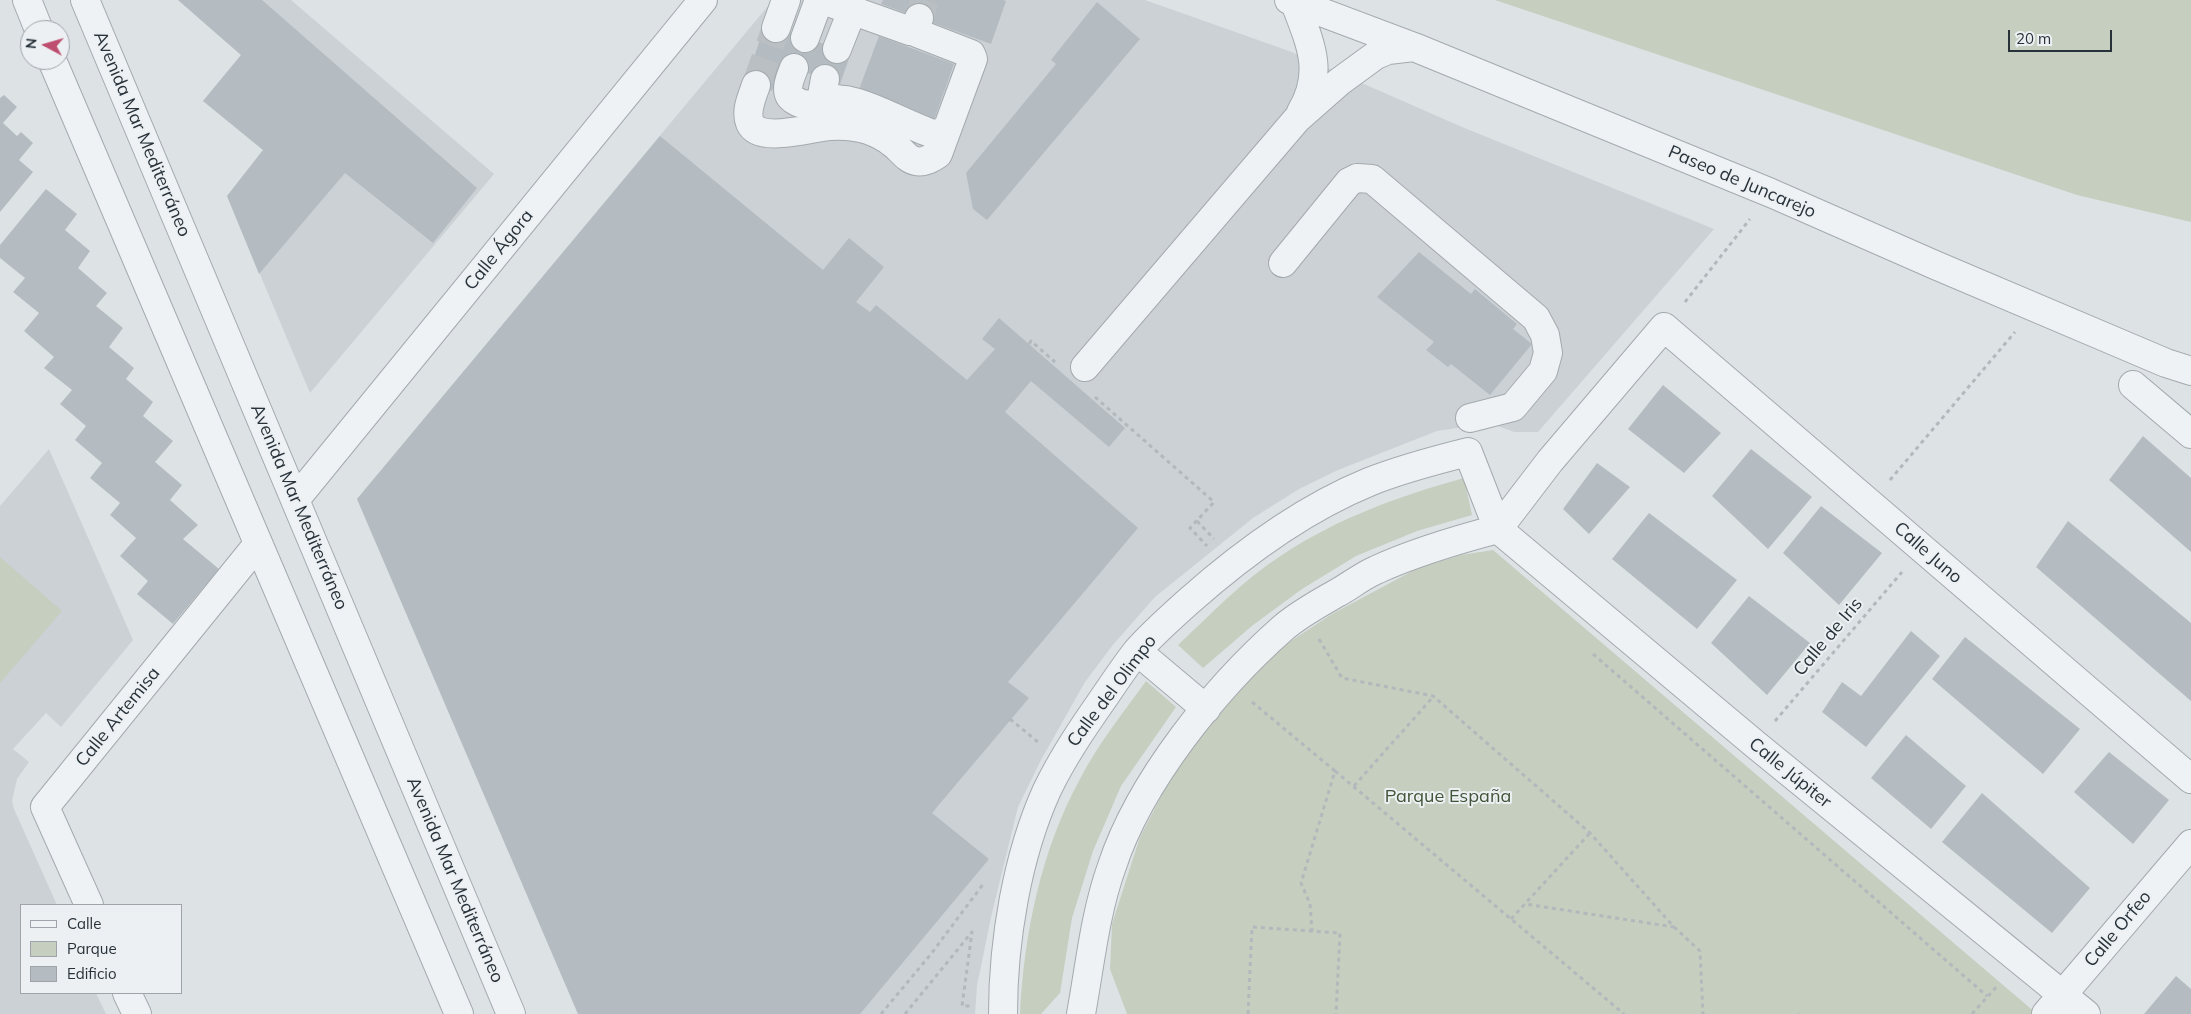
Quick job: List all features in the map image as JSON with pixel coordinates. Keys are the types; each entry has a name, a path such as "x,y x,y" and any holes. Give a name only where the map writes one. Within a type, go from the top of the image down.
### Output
{"street":[{"path":"27,0 35,20"},
{"name":"Avenida Mar Mediterráneo","path":"86,0 511,1014"},
{"name":"Calle Ágora","path":"295,500 704,0"},
{"path":"776,28 786,0"},
{"path":"756,86 748,110 749,119 756,130 767,133 848,125 870,130 892,142 916,162 928,160 938,154 974,59 970,54 917,34 917,23 910,31 821,0 805,38"},
{"path":"1079,376 1296,119 1309,98 1314,80 1315,62 1308,37 1292,1"},
{"name":"Paseo de Juncarejo","path":"1292,1 1414,47 1771,193 2036,308 2166,363 2191,371"},
{"path":"836,49 852,11"},
{"path":"1296,119 1339,82 1376,55 1388,50 1414,47"},
{"path":"794,68 789,80 788,91 792,99 803,105 816,106 843,100"},
{"path":"56,70 459,1014"},
{"path":"825,79 822,95 827,98 843,100 933,134 941,132 948,127"},
{"path":"1282,263 1349,182 1357,178 1372,179 1536,318 1545,335 1548,353 1543,372 1513,406 1470,418"},
{"path":"1081,1014 1104,895 1111,866 1123,836 1150,785 1206,709 1283,628 1302,614 1374,571 1433,546 1498,529 1550,461 1664,327"},
{"name":"Calle Juno","path":"1664,327 2191,779"},
{"path":"2133,385 2191,434"},
{"name":"Calle del Olimpo","path":"1003,1014 1003,983 1012,914 1018,878 1034,824 1047,791 1067,751 1137,651 1241,557 1300,517 1370,481 1468,452 1498,529"},
{"name":"Calle Júpiter","path":"1498,529 1756,745 2054,1004 2086,1014"},
{"name":"Calle Artemisa","path":"88,904 45,807 258,544"},
{"path":"1137,651 1206,709"},
{"name":"Calle Orfeo","path":"2054,1004 2191,844"},
{"path":"127,994 137,1014"}],"path":[{"path":"1664,327 1771,193"},
{"path":"1870,503 2036,308"},
{"path":"1029,344 1031,341 1079,376 1214,502 1190,528 1211,551"},
{"name":"Calle de Iris","path":"1756,745 1922,548"},
{"path":"1302,614 1342,678 1433,696 1590,833 1674,926 1700,951 1703,1014"},
{"path":"1587,649 1987,996"},
{"path":"1229,683 1624,1014"},
{"path":"1354,786 1433,696"},
{"path":"1312,931 1310,904 1302,883 1335,771"},
{"path":"1511,919 1590,833"},
{"path":"881,1014 931,954 988,877"},
{"path":"1526,904 1674,926"},
{"path":"1248,1014 1252,927 1340,933 1336,1014"},
{"path":"904,1014 972,932 962,1006 970,1006 971,997"},
{"path":"1972,1014 2000,983"}],"shaded area":[{"path":"178,0 291,0 494,174 310,393 227,196 263,150 203,101 241,55"},
{"path":"773,0 1145,0 1289,51 1462,127 1714,229 1538,432 1514,432 1490,423 1437,431 1338,470 1299,489 1253,518 1155,597 1112,646 1085,682 1041,760 1018,807 991,917 977,986 975,1014 578,1014 357,499"},
{"path":"49,449 133,640 61,727 46,713 13,749 29,762 17,779 12,801 14,809 57,904 20,904 20,994 96,994 106,1014 0,1014 0,506"}],"green space":[{"path":"1495,0 2191,0 2191,222 2077,195"},
{"path":"1464,478 1472,515 1417,531 1356,556 1302,589 1253,625 1203,668 1178,645 1254,575 1303,542 1370,509 1416,492"},
{"name":"Parque España","path":"1493,550 2037,1014 1127,1014 1110,969 1112,924 1140,837 1168,783 1200,735 1253,673 1291,641 1332,614 1418,568 1461,555"},
{"path":"0,557 62,611 0,683"},
{"path":"1146,681 1176,707 1121,786 1093,851 1072,918 1060,993 1041,1014 1020,1014 1030,923 1045,863 1055,834 1066,806 1087,766"}],"building":[{"path":"178,0 262,0 477,188 433,243 345,173 259,274 227,196 263,150 203,101 241,55"},
{"path":"883,0 1006,1 991,44 881,4"},
{"path":"1097,2 1140,39 987,220 973,209 966,173 1056,64 1051,60"},
{"path":"765,24 851,53 840,84 781,64 772,91 746,82"},
{"path":"879,36 954,64 934,120 858,92"},
{"path":"4,95 17,107 3,123 17,136 21,132 33,143 19,160 33,172 0,212 0,98"},
{"path":"660,136 823,270 849,238 884,267 856,302 870,312 876,305 967,380 995,349 982,339 999,318 1125,428 1109,447 1031,381 1005,412 1138,528 1008,682 1029,698 932,813 989,859 860,1014 578,1014 357,499"},
{"path":"46,189 77,214 65,230 90,251 78,268 107,293 96,306 123,328 109,347 134,368 126,379 153,402 143,416 173,441 155,462 182,485 170,500 198,525 183,539 219,569 173,624 137,594 148,581 120,556 136,538 110,515 120,503 90,478 102,463 75,440 86,426 60,404 72,390 44,368 54,357 24,331 39,313 13,292 25,278 0,258 0,245"},
{"path":"1419,252 1471,294 1475,289 1517,324 1513,329 1532,344 1490,395 1451,364 1448,367 1426,350 1434,342 1377,297"},
{"path":"1663,385 1721,433 1684,473 1628,429"},
{"path":"2143,436 2191,478 2191,552 2109,480"},
{"path":"1751,449 1812,497 1768,549 1712,496"},
{"path":"1597,463 1630,487 1589,534 1563,509"},
{"path":"1821,506 1882,553 1839,605 1783,553"},
{"path":"1649,513 1737,580 1697,629 1612,559"},
{"path":"2068,521 2191,623 2191,701 2036,567"},
{"path":"1749,596 1810,643 1767,695 1711,643"},
{"path":"1911,631 1940,656 1866,747 1822,712 1842,682 1861,696"},
{"path":"1965,637 2080,729 2043,774 1932,679"},
{"path":"1906,735 1966,786 1931,829 1871,778"},
{"path":"2109,752 2169,800 2133,844 2074,792"},
{"path":"1982,793 2090,888 2052,933 1942,842"},
{"path":"2176,976 2191,989 2191,1014 2144,1014"}],"tunnel":[{"path":"919,18 925,0"},
{"path":"756,85 776,28"}]}
